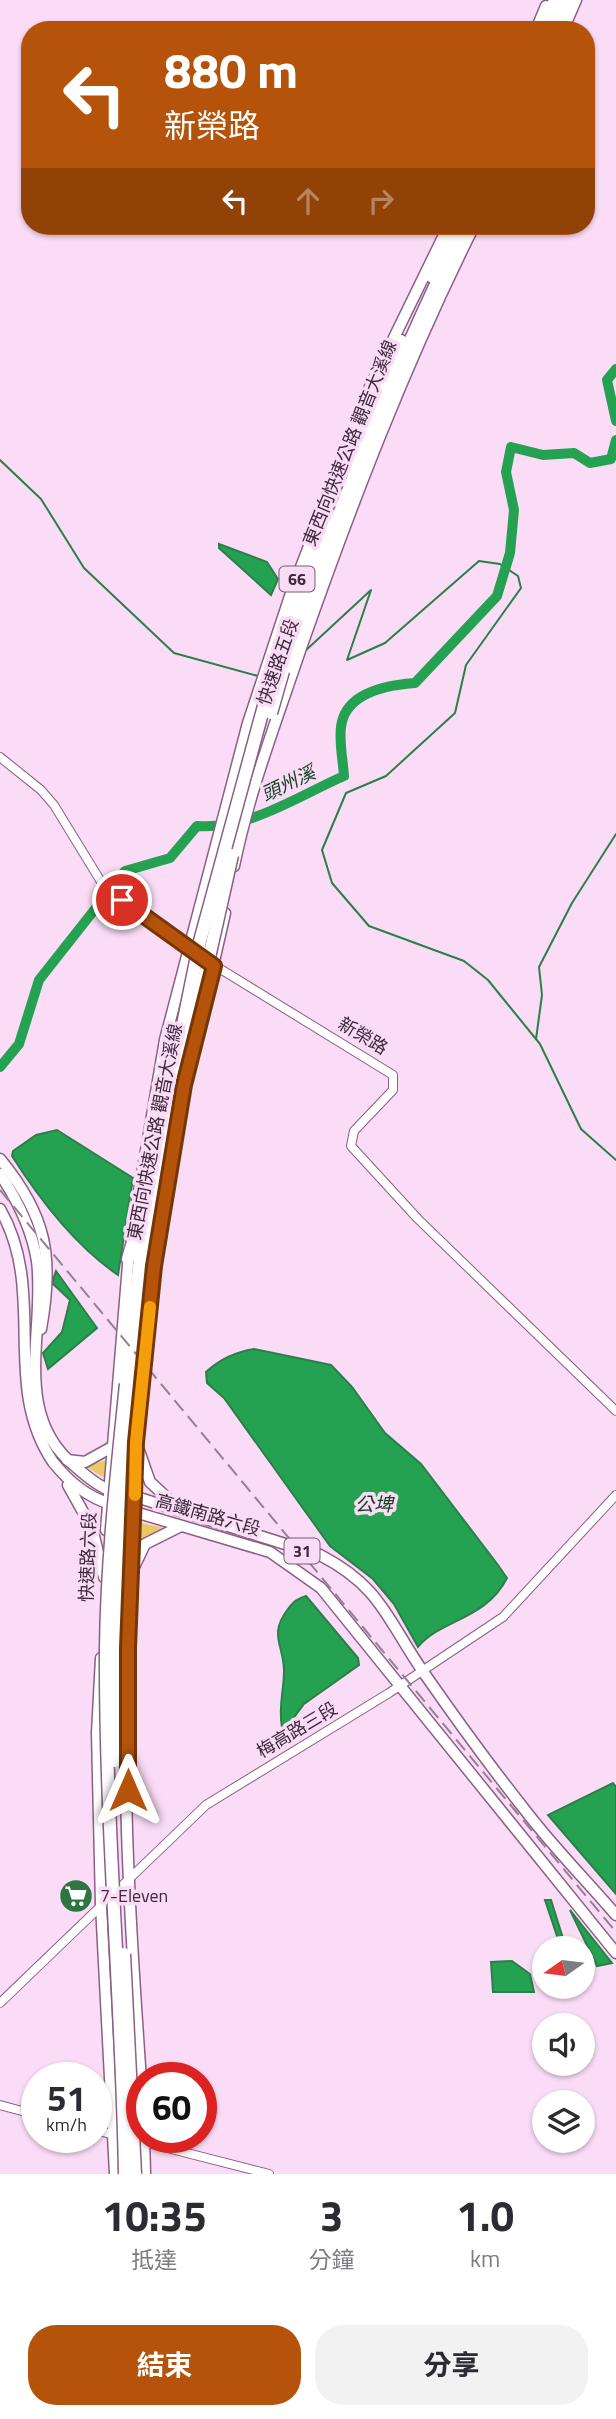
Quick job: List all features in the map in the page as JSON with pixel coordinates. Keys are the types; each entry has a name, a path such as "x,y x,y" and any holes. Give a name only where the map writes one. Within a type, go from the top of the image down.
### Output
{"highway":[{"path":"547,21 555,0"},
{"path":"556,21 565,0"},
{"name":"東西向快速公路 觀音大溪線","path":"169,1114 200,941 274,669 302,585 374,402 450,235"},
{"name":"東西向快速公路 觀音大溪線","path":"125,2174 107,1787 107,1579 153,1187 253,771 283,671 341,505 402,360 460,235"},
{"path":"128,1259 153,1187"},
{"path":"153,1187 154,1266"},
{"name":"東西向快速公路 觀音大溪線","path":"130,1384 117,1579 115,1787 135,2174"}],"main road":[{"path":"540,21 549,0"},
{"path":"567,21 576,0"},
{"name":"快速路五段","path":"191,949 248,723 291,593 370,387 444,235"},
{"name":"快速路五段","path":"214,966 242,837 292,675 397,394 441,292 470,235"},
{"name":"快速路六段","path":"115,2174 101,1905 97,1733 107,1504 128,1259 165,1040 191,949"},
{"name":"66","path":"140,2062 129,1880 130,1583 136,1442 154,1266 184,1085 214,966"},
{"name":"高鐵南路六段","path":"0,1159 36,1211 48,1260 49,1283 34,1369"},
{"name":"高鐵南路六段","path":"0,1174 16,1199 33,1240 38,1289 35,1389 45,1426 67,1460 108,1490 135,1496 199,1519 320,1555 348,1570 370,1590 388,1612 422,1671 526,1811 616,1915"},
{"name":"高鐵南路六段","path":"0,1209 13,1238 23,1280 20,1375 25,1410 47,1454 70,1484 107,1504 270,1552 321,1588 616,1953"},
{"path":"136,1442 149,1482 173,1505 199,1519"},
{"path":"67,1460 85,1462 112,1447"},
{"name":"31","path":"47,1454 92,1528 104,1577"},
{"path":"130,1583 138,1554 145,1544 180,1526"},
{"path":"145,2153 145,2174"}],"street":[{"name":"新榮路","path":"0,757 41,790 54,805 103,885 214,966 393,1074 393,1090 354,1131 351,1146 418,1219 616,1412"},
{"name":"梅高路三段","path":"0,2003 206,1805 422,1671 515,1607 616,1495"},
{"path":"0,2105 21,2111"},
{"path":"112,2134 126,2136"},
{"path":"195,2153 269,2174"}],"shaded area":[{"path":"107,1460 105,1478 88,1468 89,1465"},
{"path":"137,1522 164,1528 136,1547"}],"water":[{"path":"219,544 267,562 278,579 271,595 219,548"},
{"path":"57,1130 133,1178 118,1275 87,1250 59,1221 12,1156 13,1151 36,1135"},
{"path":"56,1271 97,1328 48,1369 43,1353 62,1332 70,1300 52,1283"},
{"name":"公埤","path":"254,1349 331,1365 352,1387 385,1433 421,1464 507,1578 487,1603 427,1638 418,1647 394,1604 373,1579 330,1546 224,1398 207,1383 206,1372 217,1363 234,1354"},
{"path":"306,1596 358,1658 359,1665 304,1704 286,1728 282,1727 281,1720 284,1671 278,1640 279,1626 292,1604"},
{"path":"613,1783 616,1787 616,1894 548,1815"},
{"path":"545,1900 551,1900 562,1936 557,1936"},
{"path":"570,1910 591,1936 583,1936"},
{"path":"595,1942 612,1963 597,1966 595,1962"},
{"path":"512,1961 530,1974 532,1992 493,1992 491,1962"}],"waterway":[{"name":"頭州溪","path":"616,369 607,380 616,421"},
{"name":"頭州溪","path":"0,1067 19,1044 39,980 125,871 170,858 197,826 216,826 254,817 344,776 341,727 350,706 369,693 415,683 497,596 510,553 514,510 506,472 511,447 543,455 574,453 590,463 611,459 616,440"},
{"path":"0,460 41,499 84,568 174,653 258,676"},
{"path":"304,652 371,590 347,660 385,643 479,561 500,564 518,576 521,588 466,665 455,713 386,776 346,793 322,850 332,883 369,926 464,961 488,980 540,1044 581,1129 616,1160"},
{"path":"536,1039 542,995 539,967 572,903 616,834"}],"railway":[{"path":"0,1190 616,1932"}],"slow traffic":[{"path":"135,1495 136,1442 150,1307"}],"place":[{"name":"7-Eleven","path":"76,1896"}],"route":[{"path":"122,900 214,966 184,1085 154,1266 136,1442 128,1648 128,1790"}]}
